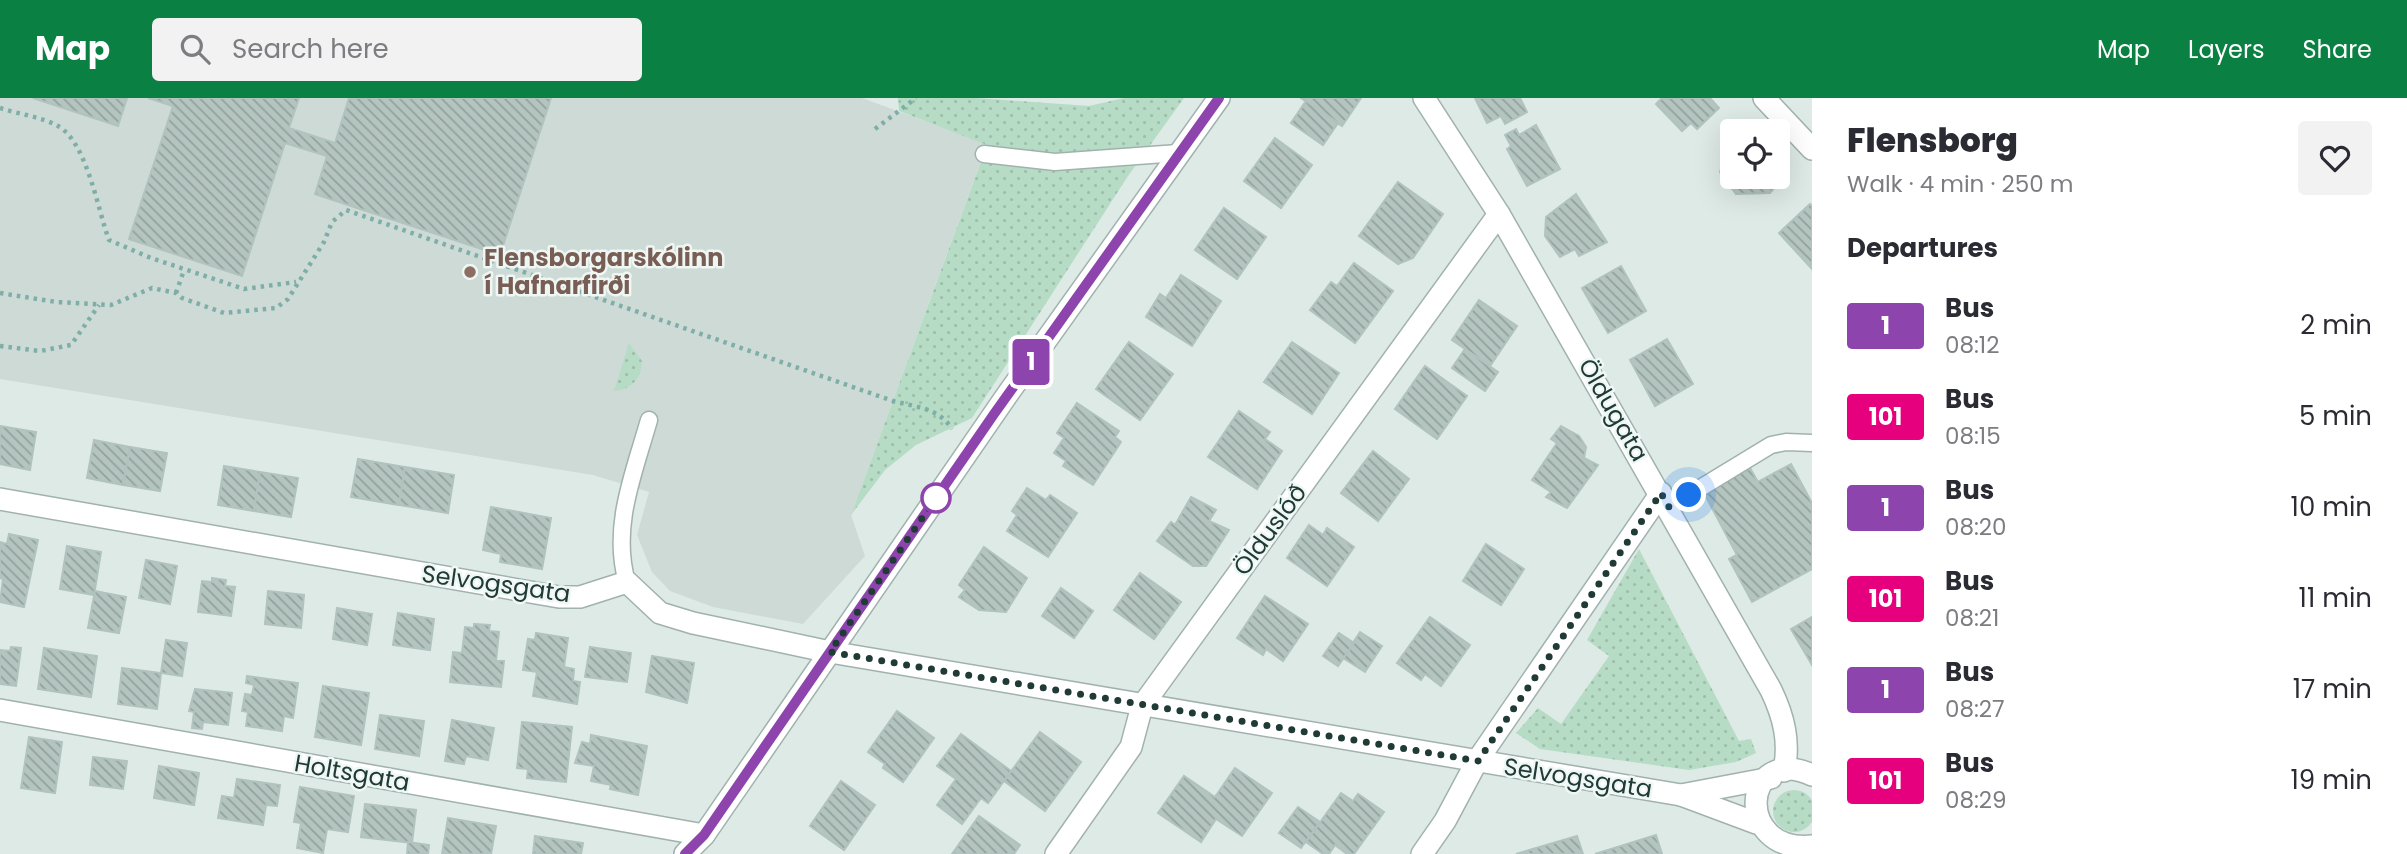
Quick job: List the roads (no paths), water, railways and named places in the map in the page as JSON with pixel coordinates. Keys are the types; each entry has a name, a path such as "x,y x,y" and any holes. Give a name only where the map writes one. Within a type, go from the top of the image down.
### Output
{"street":[{"path":"685,854 704,835 1178,153 1219,98"},
{"name":"Öldugata","path":"1424,98 1499,214 1665,500 1780,710 1787,735 1778,774"},
{"path":"1764,98 1812,149"},
{"name":"Ölduslóð","path":"1056,854 1131,747 1142,706 1499,214"},
{"name":"Selvogsgata","path":"0,499 559,597 579,597 627,582 660,613 693,623 830,652 1681,795 1758,827 1774,845 1802,849 1812,846"},
{"path":"1422,854 1478,761 1665,500"},
{"name":"Holtsgata","path":"0,710 704,835"},
{"name":"Selvogsgata","path":"1681,795 1778,774 1801,771 1812,775"},
{"path":"1766,854 1754,804 1757,794 1778,774"}],"lane":[{"path":"984,154 1055,162 1178,153"},
{"path":"627,582 621,561 620,531 649,419"},
{"path":"1665,500 1771,445 1786,442 1812,443"}],"place":[{"name":"Flensborgarskólinn í Hafnarfirði","path":"470,272"}]}
